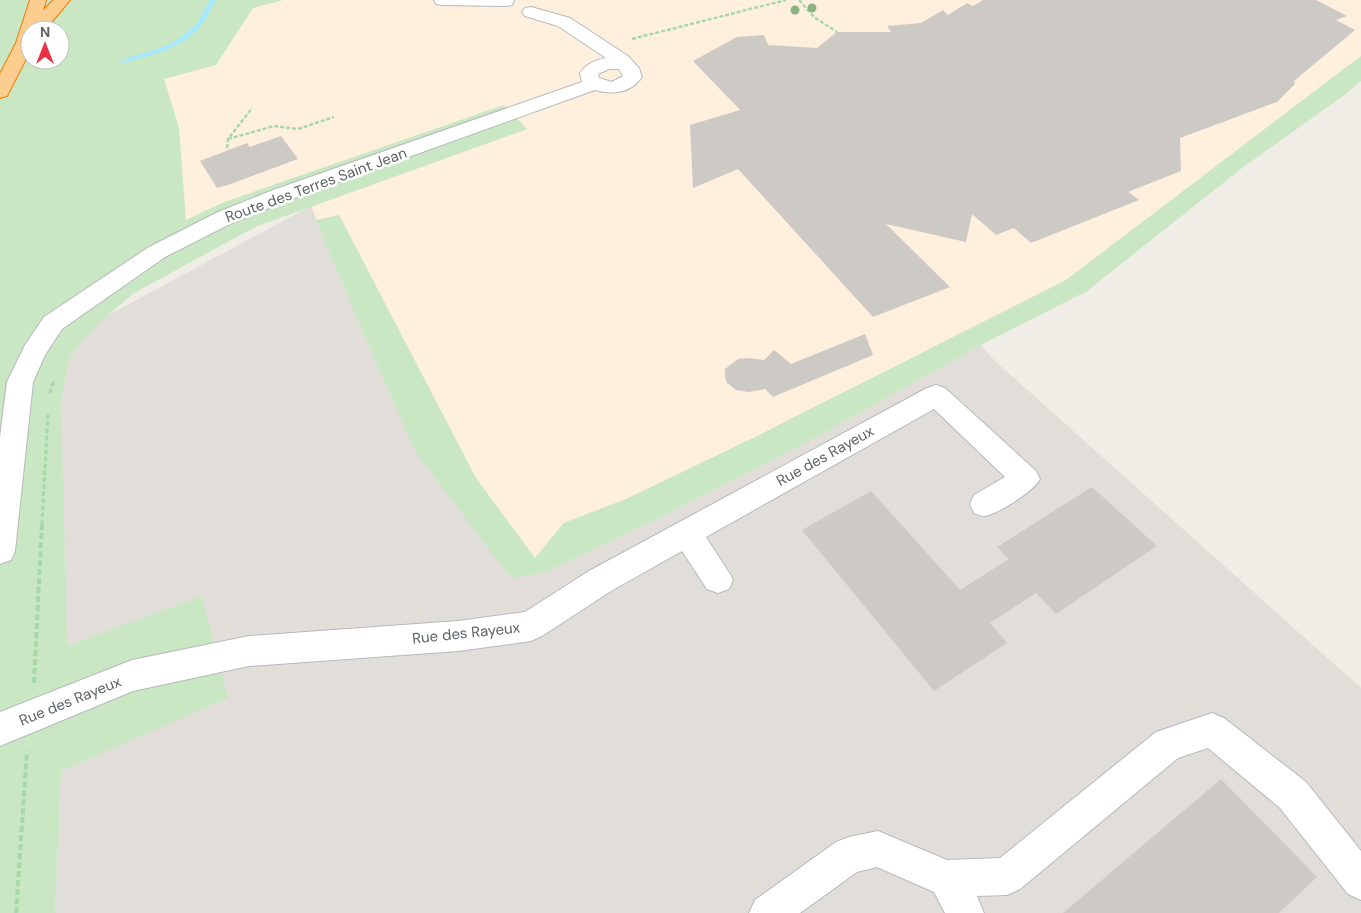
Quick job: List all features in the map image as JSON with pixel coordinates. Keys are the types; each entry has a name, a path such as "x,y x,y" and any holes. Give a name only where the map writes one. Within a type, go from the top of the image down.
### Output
{"highway":[{"path":"34,20 38,0"},
{"path":"45,20 62,0"},
{"path":"0,92 20,55"}],"street":[{"path":"442,0 463,2 506,1 512,9 531,12 564,22 622,60 623,64 633,72 633,77 629,82 609,88 597,75 594,43"},
{"path":"531,12 542,9 549,2 560,13 564,22"},
{"name":"Route des Terres Saint Jean","path":"0,551 20,382 34,352 54,323 109,283 157,252 224,218 597,75"},
{"name":"Rue des Rayeux","path":"0,729 132,676 249,651 458,636 531,626 600,581 936,395 1026,479 984,504"},
{"path":"686,533 718,578"},
{"path":"768,913 849,855 878,849 947,879 1006,876 1168,744 1212,730 1293,796 1361,881"},
{"path":"947,879 965,913"}],"path":[{"path":"594,43 616,34 632,39 642,38 786,0"},
{"path":"799,0 814,17 837,32"},
{"path":"227,148 228,139 252,108"},
{"path":"228,139 274,126 298,129 334,117"},
{"path":"49,397 56,373"},
{"path":"16,913 31,717 49,407"}],"shaded area":[{"path":"283,0 1361,0 1361,56 1066,280 753,438 626,499 564,522 535,558 476,479 340,215 316,220 311,206 527,129 224,202 185,220 179,128 164,79 216,65 253,8"},
{"path":"311,206 361,328 416,453 543,573 660,518 817,437 981,345 996,362 1361,688 1361,913 55,913 61,771 61,401 70,356 88,326"}],"green space":[{"path":"0,0 283,0 253,8 216,65 164,79 179,128 186,220 224,202 504,105 527,129 255,227 134,293 99,323 70,356 61,401 67,646 202,596 228,698 61,771 55,913 0,913"},
{"path":"1361,56 1361,81 1346,94 1242,168 1087,291 981,345 817,437 660,518 543,573 511,578 416,453 316,220 339,215 476,478 535,558 564,523 626,499 753,438 1066,280"}],"building":[{"path":"983,0 1316,0 1347,16 1336,20 1355,30 1294,81 1295,84 1277,102 1180,138 1181,171 1128,192 1139,200 1031,243 1014,228 996,235 972,214 966,242 886,224 950,287 873,317 738,169 693,188 690,125 740,110 693,61 737,37 764,35 768,45 817,48 837,32 891,32 887,26 921,23 943,10 948,15 967,3 973,6"},
{"path":"281,136 298,159 228,185 217,188 200,161 247,143 250,147"},
{"path":"865,334 873,355 773,397 765,389 749,392 736,390 727,383 725,377 725,369 738,359 764,360 774,350 791,364"},
{"path":"1092,487 1157,546 1056,614 1036,593 990,623 1007,643 934,691 802,530 871,491 960,590 1009,559 997,547"},
{"path":"1221,779 1317,877 1279,913 1063,913"}],"waterway":[{"path":"122,61 162,49 181,40 199,24 213,0"}]}
